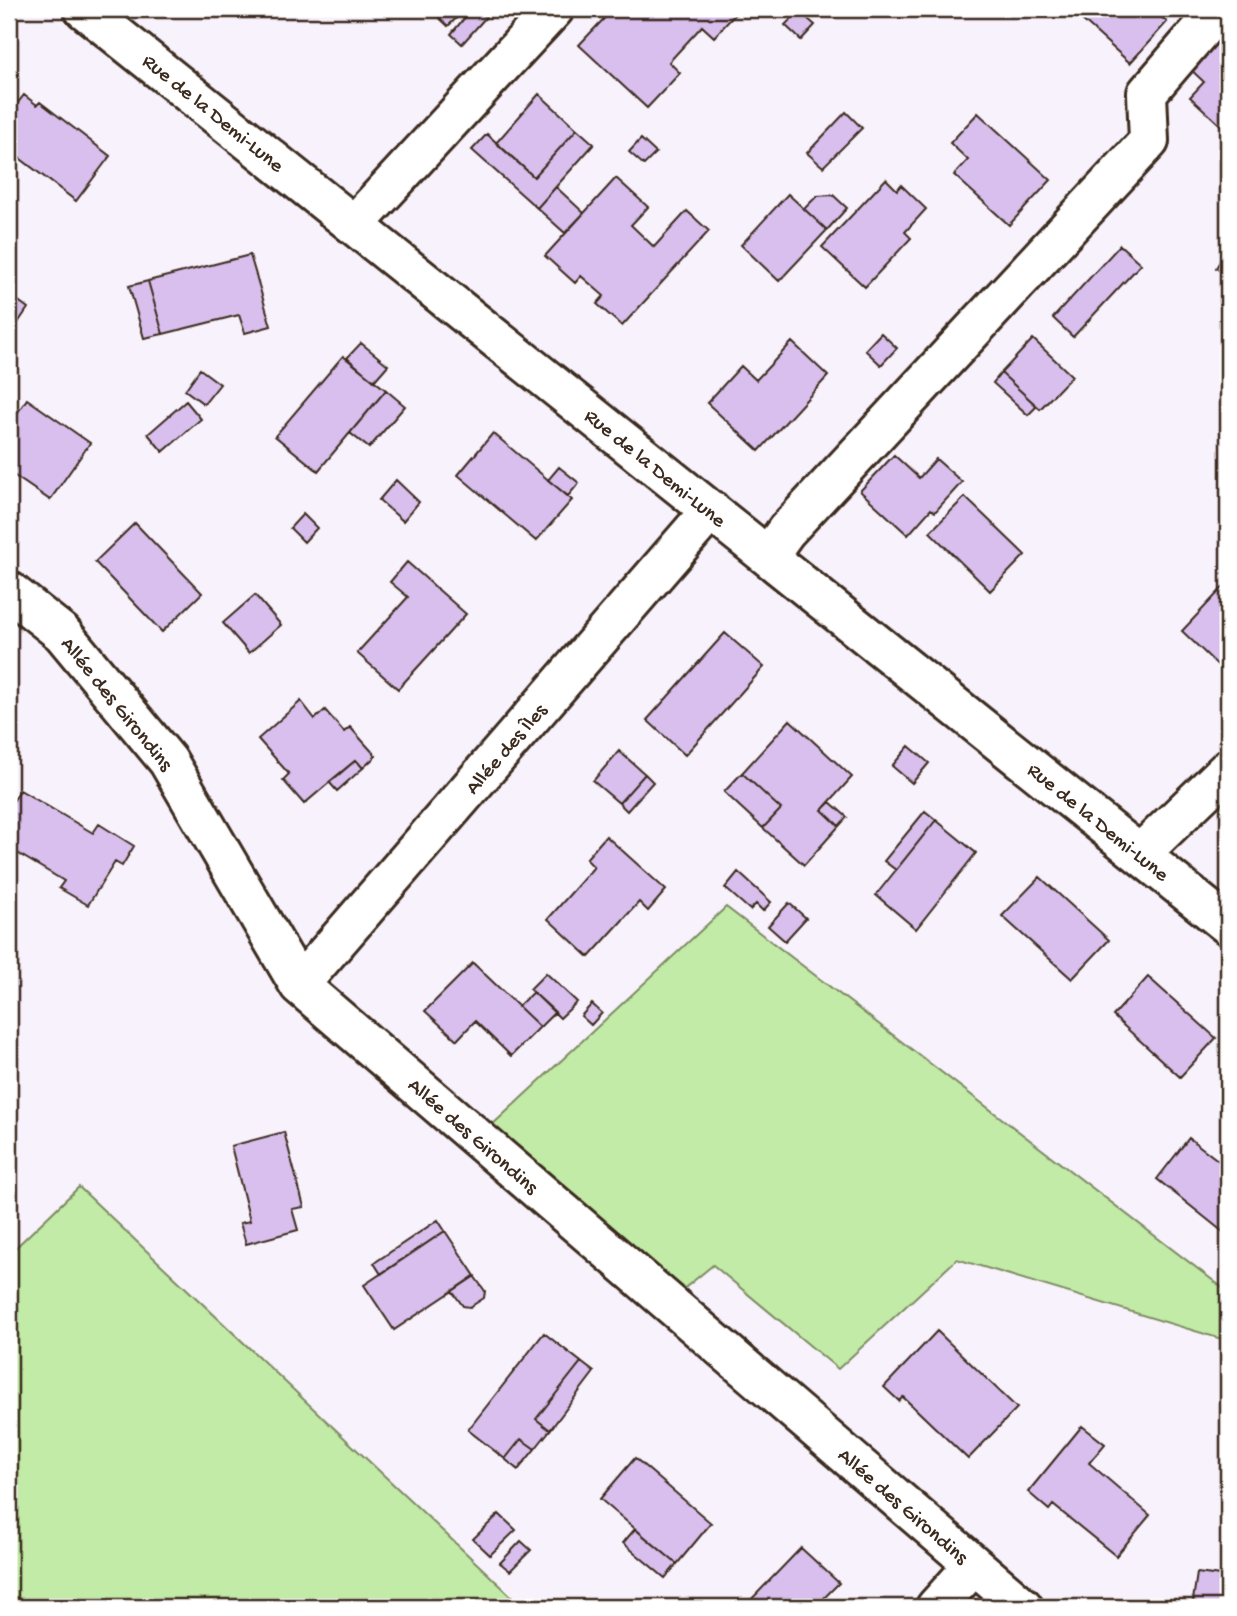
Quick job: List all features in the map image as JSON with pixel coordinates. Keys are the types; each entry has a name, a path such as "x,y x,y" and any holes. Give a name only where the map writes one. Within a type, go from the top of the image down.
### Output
{"street":[{"name":"Rue de la Demi-Lune","path":"84,9 1228,925"},
{"path":"354,225 554,9"},
{"path":"768,556 786,531 1149,141 1147,93 1219,9"},
{"name":"Allée des Îles","path":"299,985 711,510"},
{"name":"Allée des Girondins","path":"9,591 62,633 168,761 299,985 1023,1607"},
{"path":"1140,854 1228,769"},
{"path":"936,1607 974,1565"}],"green space":[{"path":"726,907 1228,1292 1228,1341 957,1259 838,1369 713,1265 680,1292 491,1126"},
{"path":"79,1187 523,1607 9,1607 9,1254"}],"building":[{"path":"430,9 466,9 448,26"},
{"path":"472,9 477,9 486,17 462,44 451,34"},
{"path":"613,9 740,9 714,37 702,26 669,62 680,73 647,108 579,45"},
{"path":"1090,9 1152,9 1167,22 1130,63 1080,18"},
{"path":"799,11 815,25 801,40 785,25"},
{"path":"1220,30 1228,38 1228,132 1190,97 1204,82 1187,66"},
{"path":"539,94 577,129 534,177 496,143"},
{"path":"24,95 37,105 40,102 110,156 76,201 9,150 9,138 14,131 9,127 9,114"},
{"path":"846,112 862,128 823,167 807,153"},
{"path":"978,113 1051,180 1009,225 954,175 968,160 950,143"},
{"path":"577,129 594,144 537,208 472,150 487,134 534,177"},
{"path":"641,139 656,153 644,165 629,152"},
{"path":"616,178 648,207 631,225 654,247 687,211 709,231 622,326 597,304 604,296 581,276 575,283 545,256"},
{"path":"886,179 897,190 901,185 926,209 905,232 911,238 865,287 822,247"},
{"path":"556,187 584,213 565,233 537,208"},
{"path":"788,194 827,230 779,281 741,245"},
{"path":"833,195 847,208 827,230 804,209 817,196"},
{"path":"1120,245 1141,264 1073,337 1053,318"},
{"path":"1228,248 1228,276 1216,268"},
{"path":"250,255 271,326 245,333 239,315 163,334 148,281"},
{"path":"148,281 163,334 144,338 129,286"},
{"path":"9,294 28,308 9,336"},
{"path":"881,333 897,348 881,365 865,350"},
{"path":"1033,339 1072,376 1040,409 1001,373"},
{"path":"792,342 828,376 759,451 707,403 741,366 756,380"},
{"path":"361,343 388,365 374,381 347,358"},
{"path":"343,356 386,390 318,471 275,436"},
{"path":"200,369 220,384 204,404 185,390"},
{"path":"1001,373 1037,406 1028,415 993,383"},
{"path":"386,390 405,406 369,448 350,433"},
{"path":"27,399 90,443 50,500 9,472 9,425"},
{"path":"186,401 201,419 163,452 148,434"},
{"path":"493,433 572,500 536,541 458,475"},
{"path":"894,455 919,478 936,459 962,482 935,512 931,509 908,535 860,491"},
{"path":"559,467 579,483 568,496 548,480"},
{"path":"396,480 419,502 403,521 379,500"},
{"path":"965,497 1025,555 990,591 930,532"},
{"path":"303,514 317,528 304,542 290,528"},
{"path":"135,523 202,593 162,632 95,562"},
{"path":"407,562 466,614 398,689 357,653 408,597 390,582"},
{"path":"1228,582 1228,675 1182,631"},
{"path":"255,595 281,625 249,653 223,623"},
{"path":"725,633 764,667 685,755 647,720"},
{"path":"301,701 315,719 325,710 344,732 350,727 376,756 363,768 356,760 304,804 283,780 289,774 258,739"},
{"path":"790,720 852,777 822,810 839,826 804,865 763,828 781,809 742,773"},
{"path":"909,746 929,763 912,783 892,766"},
{"path":"619,751 645,774 619,803 593,781"},
{"path":"356,760 363,768 337,791 329,782"},
{"path":"742,773 781,809 763,828 724,792"},
{"path":"645,774 653,782 627,811 619,803"},
{"path":"20,790 93,833 99,824 134,846 122,866 115,862 88,905 59,888 64,881 9,848 9,808"},
{"path":"830,802 847,817 839,826 822,810"},
{"path":"925,811 936,820 896,870 884,861"},
{"path":"936,820 976,853 916,929 876,895"},
{"path":"606,836 666,890 648,911 639,902 589,957 548,919 594,867 586,859"},
{"path":"738,872 771,902 763,911 756,904 750,910 725,888"},
{"path":"1040,877 1109,940 1072,979 1002,916"},
{"path":"789,903 806,918 785,941 768,926"},
{"path":"473,963 540,1027 511,1056 475,1021 457,1040 425,1011"},
{"path":"546,973 577,1002 560,1018 530,989"},
{"path":"1148,977 1216,1038 1180,1077 1113,1016"},
{"path":"533,992 555,1012 540,1027 518,1006"},
{"path":"592,1004 602,1013 591,1025 581,1016"},
{"path":"284,1132 304,1207 292,1209 298,1230 246,1244 240,1223 250,1221 231,1146"},
{"path":"1189,1138 1228,1168 1228,1236 1157,1179"},
{"path":"438,1220 445,1231 381,1274 374,1263"},
{"path":"445,1231 475,1276 394,1330 364,1285"},
{"path":"474,1276 485,1291 484,1298 470,1307 463,1306 452,1291"},
{"path":"937,1331 1017,1408 968,1459 903,1397 899,1401 884,1387"},
{"path":"544,1333 581,1362 536,1419 550,1430 535,1449 521,1439 505,1459 468,1430"},
{"path":"581,1362 594,1372 550,1430 536,1419"},
{"path":"1082,1426 1105,1444 1089,1463 1150,1515 1116,1556 1053,1505 1049,1510 1028,1492"},
{"path":"521,1439 535,1449 518,1470 505,1459"},
{"path":"635,1458 711,1523 677,1564 600,1499"},
{"path":"499,1514 516,1530 490,1555 473,1539"},
{"path":"635,1529 677,1564 665,1578 623,1543"},
{"path":"521,1541 531,1550 510,1571 500,1563"},
{"path":"801,1548 839,1583 815,1607 744,1607"},
{"path":"1197,1573 1228,1577 1228,1607 1192,1607"}]}
